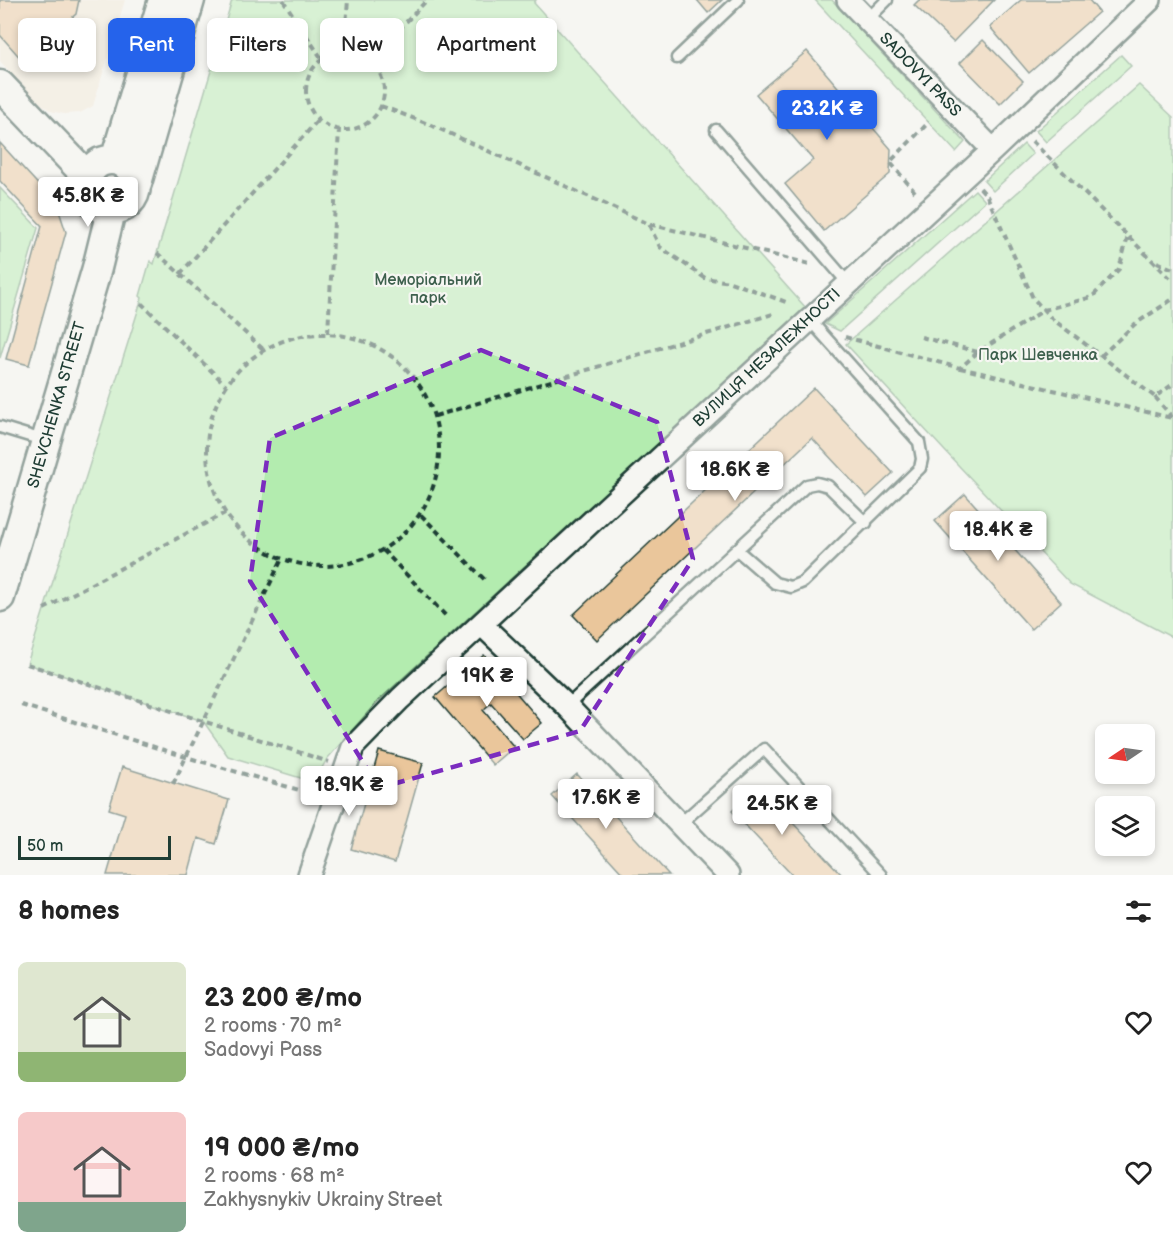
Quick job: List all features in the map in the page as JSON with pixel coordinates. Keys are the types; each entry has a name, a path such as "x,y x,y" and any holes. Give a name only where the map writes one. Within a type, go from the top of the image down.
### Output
{"main road":[{"path":"115,160 163,0"},
{"path":"136,183 130,168 115,160 98,163 87,176 86,193 90,200 103,210 111,211 126,206 136,192 136,183 190,0"},
{"path":"0,85 87,176"},
{"name":"SHEVCHENKA STREET","path":"0,597 97,268 111,211"}],"street":[{"name":"SADOVYI PASS","path":"848,0 993,150"},
{"name":"ВУЛИЦЯ НЕЗАЛЕЖНОСТІ","path":"309,875 352,747 400,699 809,319 842,277 993,150 1150,0"},
{"path":"481,624 567,706 728,875"}],"lane":[{"path":"678,58 738,0"},
{"path":"867,20 886,0"},
{"path":"716,130 842,277"},
{"path":"737,550 775,583 791,587 803,582 920,468 922,459 919,442 809,319"},
{"path":"0,427 46,441"},
{"path":"567,706 807,485 817,483 828,486 866,522"},
{"path":"680,824 764,749 881,875"}],"path":[{"path":"283,0 320,56"},
{"path":"347,18 348,0"},
{"path":"404,24 427,0"},
{"path":"320,61 312,70 307,89 310,108 328,126 339,129 352,129 364,125 374,117 381,106 384,94 384,81 379,72"},
{"path":"381,106 431,125 649,224 842,277"},
{"path":"180,274 319,119"},
{"path":"915,192 890,162 930,122"},
{"path":"328,333 339,129"},
{"path":"1029,138 1173,281"},
{"path":"979,188 987,196 1033,298 1051,318 1155,397 1173,418"},
{"path":"649,224 660,248 705,278 730,282 789,303"},
{"path":"960,368 978,352 1044,310 1092,297 1119,268 1128,236"},
{"path":"157,254 263,350"},
{"path":"1153,261 1173,269"},
{"path":"1101,356 1135,324 1173,299"},
{"path":"141,303 226,385"},
{"path":"435,416 776,313"},
{"path":"328,333 364,340 395,357 419,384 435,416 440,450 435,483 420,515 404,535 383,550 354,563 324,567 281,561 242,534 225,513 211,483 206,449 211,416 226,385 242,365 263,350 294,336 328,333"},
{"path":"842,336 960,368 1173,418"},
{"path":"921,337 978,352"},
{"path":"1155,397 1173,384"},
{"path":"44,609 225,513"},
{"path":"420,515 486,581"},
{"path":"383,550 446,616"},
{"path":"173,784 281,561"},
{"path":"27,664 330,762"},
{"path":"21,705 186,757 335,800"}],"highlighted area":[{"path":"481,350 657,422 693,559 580,731 379,788 250,581 270,438"}],"shaded area":[{"path":"0,0 125,0 120,18 108,18 108,56 93,106 80,113 64,114 51,111 32,97 0,61"}],"green space":[{"name":"Меморіальний парк","path":"232,0 536,0 534,3 547,18 416,18 416,72 557,72 557,29 806,308 377,702 327,759 314,782 228,756 203,721 27,664 142,298 140,296 150,261 154,264 211,72 308,72 308,18 227,18"},
{"path":"815,0 832,0 965,142 956,152"},
{"path":"1121,55 1131,66 1046,142 1036,131"},
{"name":"Парк Шевченка","path":"1139,85 1173,117 1173,638 1070,584 846,344"},
{"path":"1024,144 1033,154 993,191 984,181"},
{"path":"0,188 38,228 0,358"},
{"path":"975,190 985,201 840,331 825,324"}],"building":[{"path":"0,0 79,0 76,14 71,18 18,18 18,55 0,35"},
{"path":"697,0 722,0 708,13"},
{"path":"919,0 994,0 953,42 914,5"},
{"path":"1021,0 1089,0 1099,12 1029,73 990,27"},
{"path":"983,40 1023,81 1000,104 960,63"},
{"path":"807,51 891,149 890,174 824,231 785,184 813,160 756,94"},
{"path":"0,143 57,205 66,232 29,365 6,359 42,226 0,181"},
{"path":"814,388 893,473 867,497 812,438 597,640 573,615"},
{"path":"965,494 1061,602 1031,629 935,521"},
{"path":"484,655 542,723 523,739 491,703 483,710 514,747 493,765 435,697"},
{"path":"379,751 423,763 395,862 351,849"},
{"path":"122,767 229,800 216,844 198,838 188,875 107,875 125,814 109,809"},
{"path":"577,774 669,875 624,875 552,796"},
{"path":"758,786 842,875 792,875 732,811"}]}
